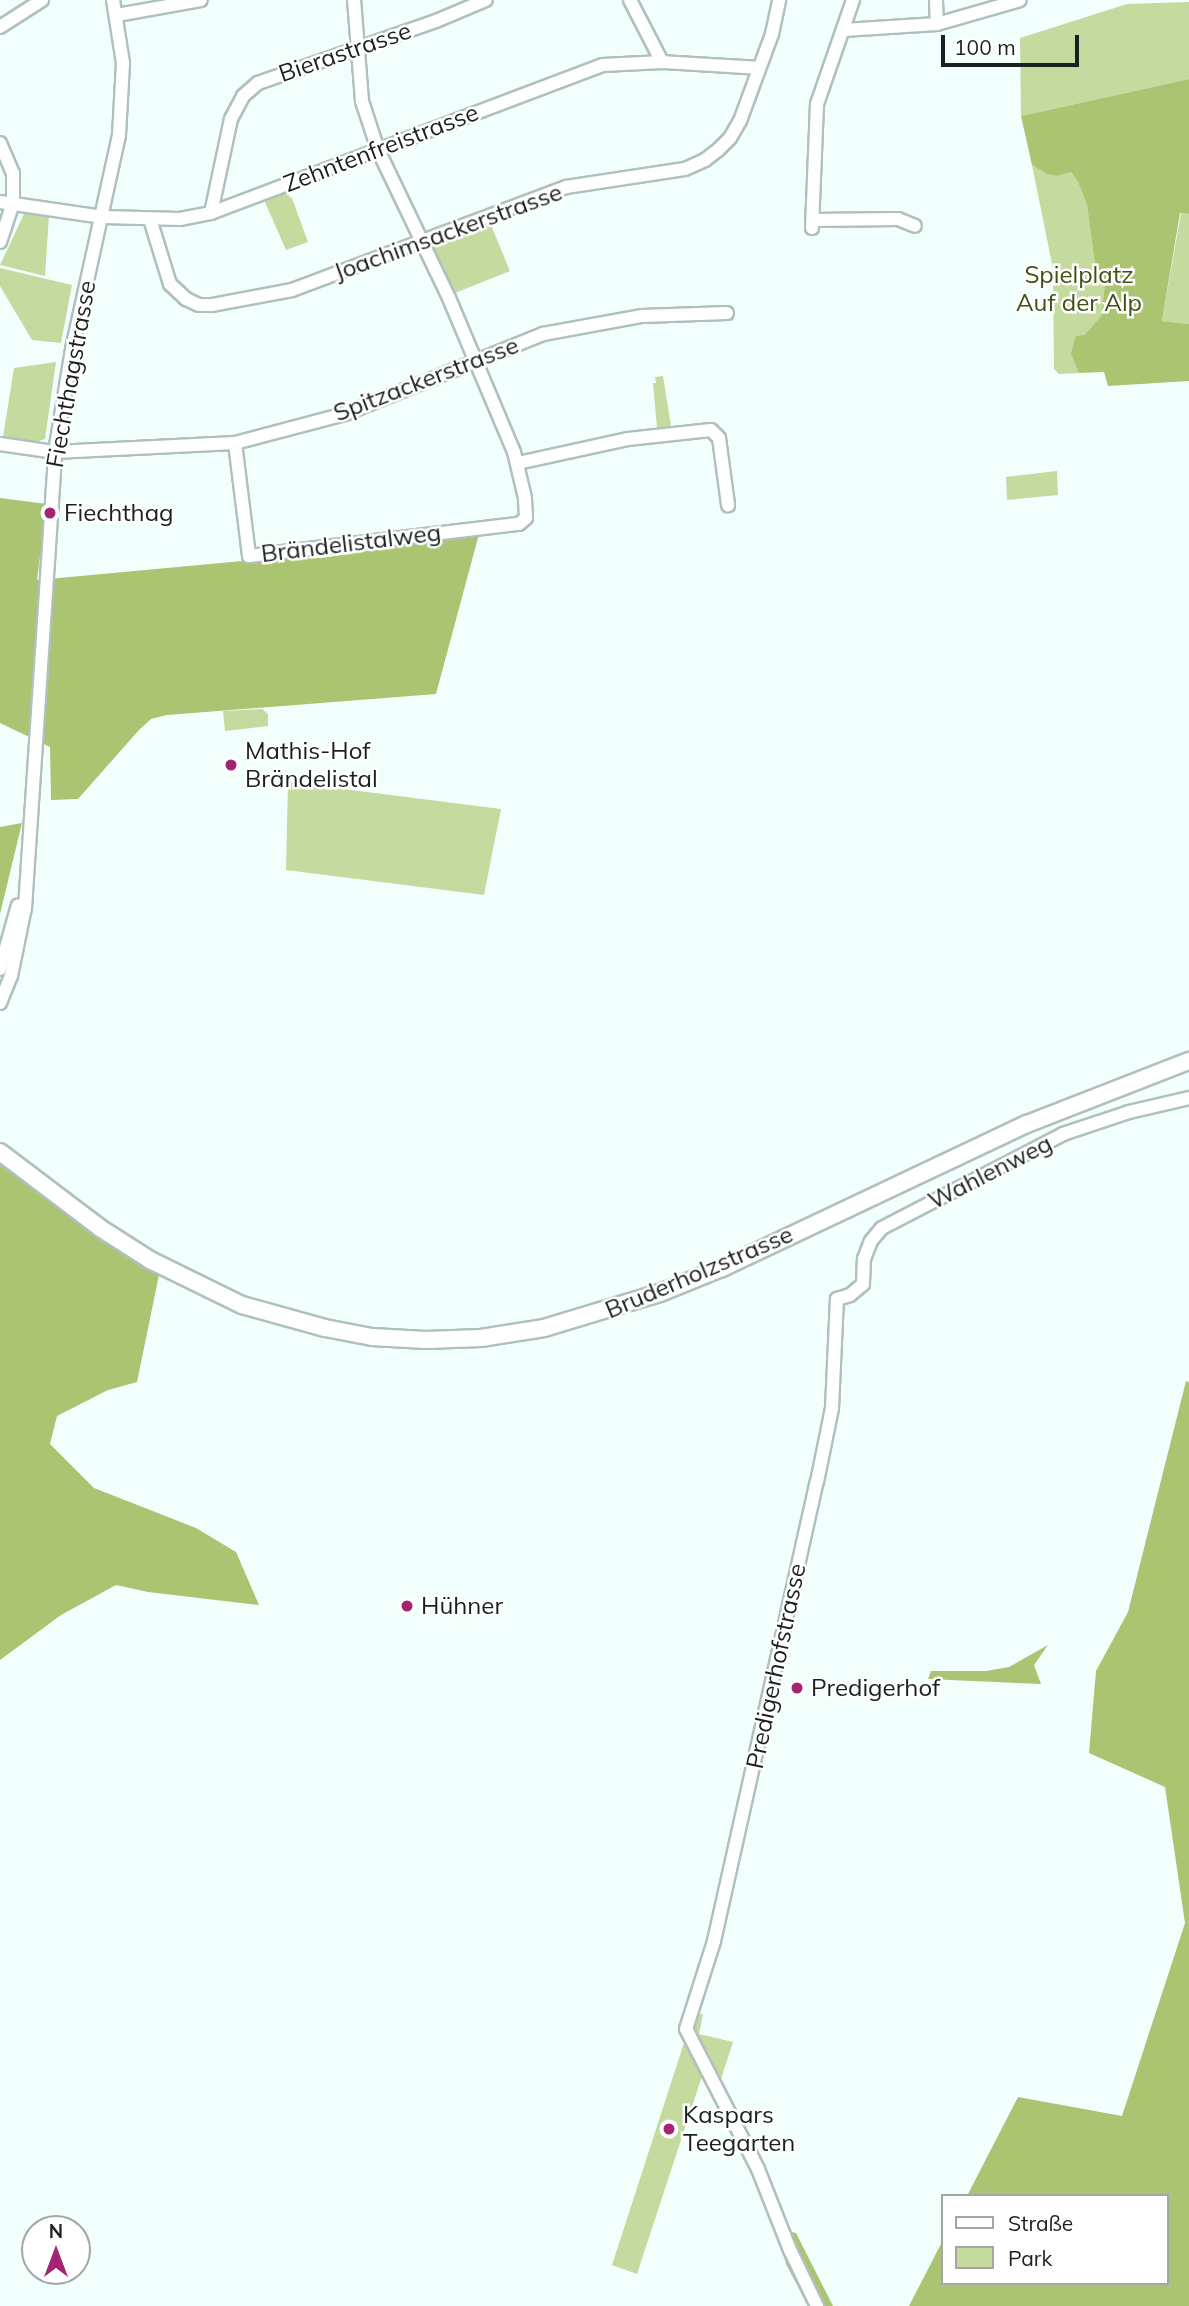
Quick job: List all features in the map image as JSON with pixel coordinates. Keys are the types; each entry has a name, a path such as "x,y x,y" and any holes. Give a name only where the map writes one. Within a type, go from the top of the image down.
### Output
{"main road":[{"name":"Bruderholzstrasse","path":"0,1147 6,1157 100,1228 150,1260 242,1305 314,1325 372,1337 426,1340 481,1338 544,1328 660,1293 722,1268 1027,1124 1189,1061"}],"street":[{"path":"0,27 42,0"},
{"name":"Fiechthagstrasse","path":"0,1003 11,976 21,935 55,452 67,373 103,217 123,101 123,62 113,0"},
{"path":"117,15 201,0"},
{"path":"354,0 356,49 363,103 378,150 476,360 518,463 628,439 711,430 719,438 728,505"},
{"name":"Bierastrasse","path":"211,213 231,118 243,96 258,83 486,0"},
{"path":"630,0 662,62"},
{"name":"Joachimsackerstrasse","path":"150,219 170,284 186,299 199,305 276,295 566,187 685,169 705,160 730,138 740,121 772,34 779,0"},
{"path":"853,0 817,104 813,224 898,219 915,226"},
{"path":"936,0 937,24"},
{"path":"844,30 937,24 1020,0"},
{"name":"Zehntenfreistrasse","path":"7,202 103,217 180,219 211,213 603,65 662,62 759,68"},
{"path":"0,143 13,173 0,242"},
{"name":"Spitzackerstrasse","path":"0,444 55,452 235,443 349,413 543,334 642,316 727,313"},
{"name":"Brändelistalweg","path":"235,443 250,556 523,523 527,512 518,463"},
{"name":"Fiechthagstrasse","path":"0,969 24,877"},
{"name":"Wahlenweg","path":"837,1298 850,1295 863,1284 864,1259 871,1241 882,1228 1063,1134 1129,1112 1189,1098"},
{"name":"Predigerhofstrasse","path":"817,2306 790,2250 758,2169 686,2029 715,1941 817,1482 832,1408 837,1298"}],"green space":[{"path":"1189,2 1189,79 1021,116 1020,38 1127,4"},
{"path":"1189,79 1189,214 1180,213 1162,321 1189,324 1189,381 1108,386 1104,372 1079,373 1071,353 1076,336 1085,335 1101,316 1105,284 1095,265 1087,205 1071,172 1057,176 1047,174 1032,165 1021,116"},
{"name":"Spielplatz Auf der Alp","path":"1032,165 1047,174 1057,176 1071,172 1078,182 1087,205 1095,265 1105,284 1101,316 1072,353 1079,373 1059,374 1054,369 1053,269"},
{"path":"289,190 308,242 286,250 264,200"},
{"path":"1181,213 1189,214 1189,324 1162,321"},
{"path":"24,214 49,215 45,276 0,265"},
{"path":"489,220 510,271 455,293 433,249 437,241"},
{"path":"0,268 72,285 61,343 32,340 0,286"},
{"path":"56,362 45,439 36,442 3,437 14,368"},
{"path":"663,376 671,426 657,428 653,383 656,383 655,377"},
{"path":"1057,471 1058,495 1007,500 1006,477"},
{"path":"0,498 47,504 37,580 276,558 321,558 479,534 436,694 167,715 151,719 78,799 51,800 50,747 0,723"},
{"path":"262,709 268,714 268,726 225,731 223,711"},
{"path":"288,782 501,809 484,895 286,870"},
{"path":"22,823 0,914 0,827"},
{"path":"0,1163 91,1232 159,1275 137,1382 108,1390 57,1416 50,1444 94,1488 196,1528 236,1552 259,1605 148,1592 116,1585 61,1615 0,1660"},
{"path":"1186,1381 1189,1382 1189,2306 909,2306 940,2246 940,2285 1168,2285 1168,2194 968,2194 1018,2097 1122,2116 1185,1923 1165,1787 1089,1753 1096,1671 1128,1612"},
{"path":"1048,1645 1034,1665 1041,1684 928,1679 931,1671 986,1671 1009,1667"},
{"path":"694,2012 703,2014 699,2034 733,2042 721,2079 702,2076 637,2274 612,2265"},
{"path":"777,2229 796,2233 833,2306 808,2306 786,2264"}],"place":[{"name":"Fiechthag","path":"50,513"},
{"name":"Mathis-Hof Brändelistal","path":"231,765"},
{"name":"Hühner","path":"407,1606"},
{"name":"Predigerhof","path":"797,1688"},
{"name":"Kaspars Teegarten","path":"669,2129"}]}
